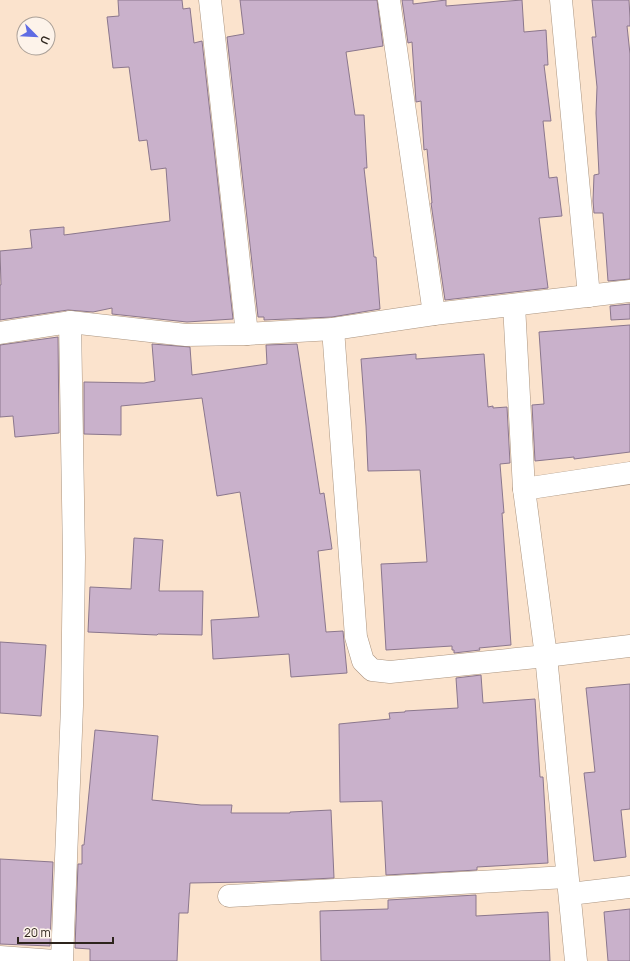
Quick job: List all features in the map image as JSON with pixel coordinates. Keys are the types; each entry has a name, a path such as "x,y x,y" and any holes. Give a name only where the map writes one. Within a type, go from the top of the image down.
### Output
{"street":[{"path":"210,0 247,334"},
{"path":"389,0 434,314"},
{"path":"561,0 588,296"},
{"path":"0,333 70,322 186,335 247,334 333,329 434,314 630,291"},
{"path":"514,305 524,489 546,656 576,961"},
{"path":"62,961 72,706 74,557 70,322"},
{"path":"333,329 356,637 362,661 372,670 390,672 630,646"},
{"path":"524,489 630,473"},
{"path":"229,896 568,885 630,887"},
{"path":"0,957 54,961"}],"building":[{"path":"118,0 182,0 183,9 190,8 194,43 202,41 233,319 187,322 112,314 112,308 93,312 68,310 0,320 0,251 32,248 30,230 64,227 64,235 170,221 166,168 151,170 147,140 139,141 129,67 113,68 107,17 119,16"},
{"path":"240,0 377,0 383,46 346,52 355,115 364,115 367,168 364,168 374,257 376,257 380,309 332,317 264,320 264,317 258,317 227,37 244,34"},
{"path":"402,0 413,0 413,4 446,0 446,6 522,0 524,32 546,30 548,65 544,65 551,121 543,121 549,178 557,177 562,216 539,218 548,288 445,300 431,203 427,149 424,150 421,101 416,102 412,42 408,43"},
{"path":"592,0 629,0 630,26 627,26 630,54 630,279 608,281 603,213 594,213 594,175 599,174 596,113 597,87 592,37 596,37"},
{"path":"630,304 630,319 611,320 610,306"},
{"path":"630,325 630,452 574,459 574,457 535,461 532,405 544,404 539,332"},
{"path":"58,337 59,433 15,437 13,416 0,417 0,345"},
{"path":"152,344 190,347 192,375 267,364 266,345 297,344 320,494 324,493 332,549 318,551 326,632 343,631 347,673 291,677 289,654 213,659 211,620 259,617 240,492 217,496 202,398 121,406 121,435 84,434 84,382 144,383 155,381"},
{"path":"416,354 416,359 484,354 488,407 507,407 510,463 500,464 511,645 479,648 480,650 454,653 452,646 386,650 381,564 427,562 420,470 368,471 361,359"},
{"path":"134,538 163,540 159,591 203,591 202,635 88,632 90,587 131,589"},
{"path":"0,642 46,645 41,716 0,713"},
{"path":"481,675 483,703 535,699 540,777 543,777 548,863 477,867 477,870 386,875 382,801 340,802 339,724 390,719 389,713 458,708 456,678"},
{"path":"630,684 630,809 621,810 626,857 594,861 584,773 595,772 586,688"},
{"path":"95,730 158,736 152,800 201,805 232,805 231,813 290,813 331,810 334,878 190,883 188,913 179,913 177,961 90,961 90,949 75,948 78,864 82,864 82,845 84,845"},
{"path":"0,859 53,862 50,946 0,944"},
{"path":"476,895 476,916 548,912 550,961 321,961 320,911 388,909 388,900"},
{"path":"630,909 630,961 608,961 604,912"}]}
